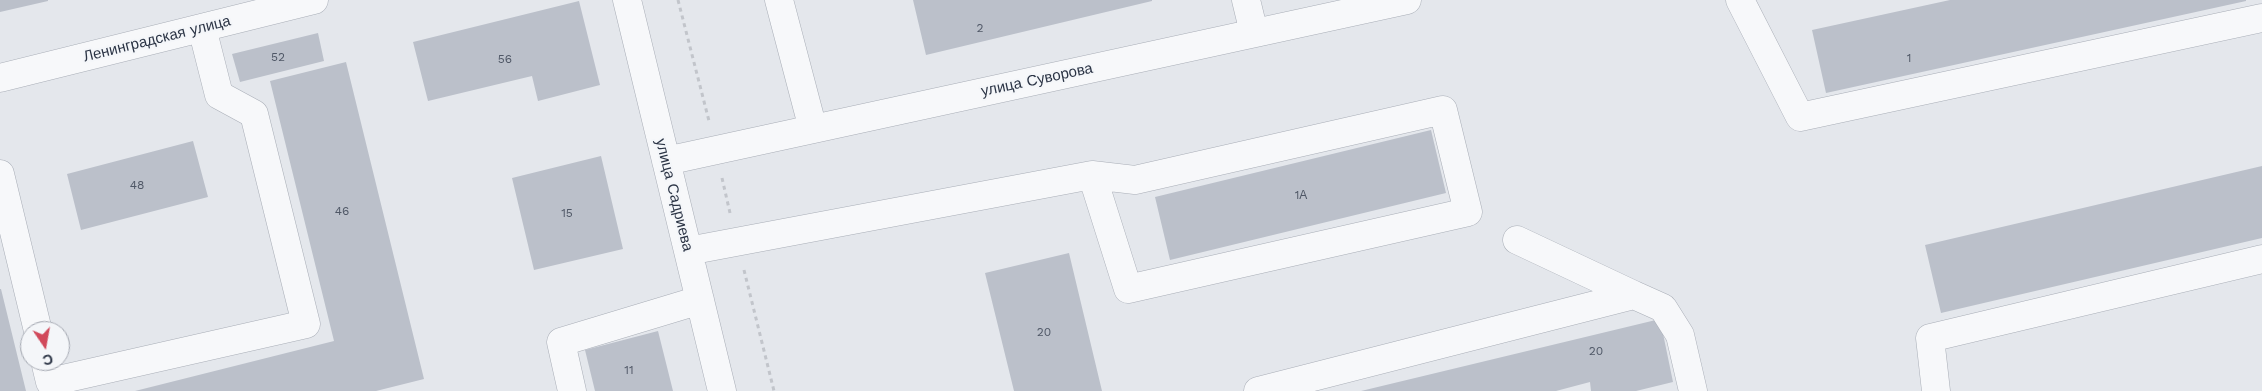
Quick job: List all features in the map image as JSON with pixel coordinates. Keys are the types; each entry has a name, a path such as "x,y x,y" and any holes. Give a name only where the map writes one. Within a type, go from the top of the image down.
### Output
{"street":[{"name":"Ленинградская улица","path":"0,78 314,0"},
{"name":"улица Садриева","path":"627,0 722,391"},
{"path":"780,0 813,129"},
{"path":"1246,0 1254,33"},
{"name":"улица Суворова","path":"666,161 1407,0"},
{"path":"1740,0 1800,117 2262,18"},
{"path":"47,371 50,382 306,324 254,114 219,95 202,28"},
{"path":"688,250 1092,175 1135,180 1444,110 1468,212 1128,289 1092,175"},
{"path":"0,174 36,321"},
{"path":"1517,240 1663,308 1680,334 1693,391"},
{"path":"1936,391 1930,338 2262,259"},
{"path":"1258,391 1634,295"},
{"path":"572,391 561,342 700,300"}],"path":[{"path":"678,0 774,391"}],"building":[{"path":"0,0 48,0 48,1 0,12"},
{"path":"913,0 1152,0 1152,1 926,55"},
{"path":"1950,0 2246,1 1826,93 1812,30"},
{"path":"579,1 600,85 538,101 532,76 428,101 413,42"},
{"path":"318,33 324,61 240,82 232,54"},
{"path":"346,62 424,379 376,391 135,391 334,341 270,81"},
{"path":"1431,130 1446,193 1170,260 1155,197"},
{"path":"193,141 208,197 81,230 67,174"},
{"path":"601,156 623,249 534,270 512,178"},
{"path":"2262,166 2262,238 1941,313 1925,245"},
{"path":"1069,253 1102,391 1014,391 985,273"},
{"path":"0,289 1,289 26,391 0,391"},
{"path":"1660,319 1673,382 1636,391 1591,391 1590,382 1556,391 1361,391"},
{"path":"658,331 673,391 595,391 585,350"}]}
